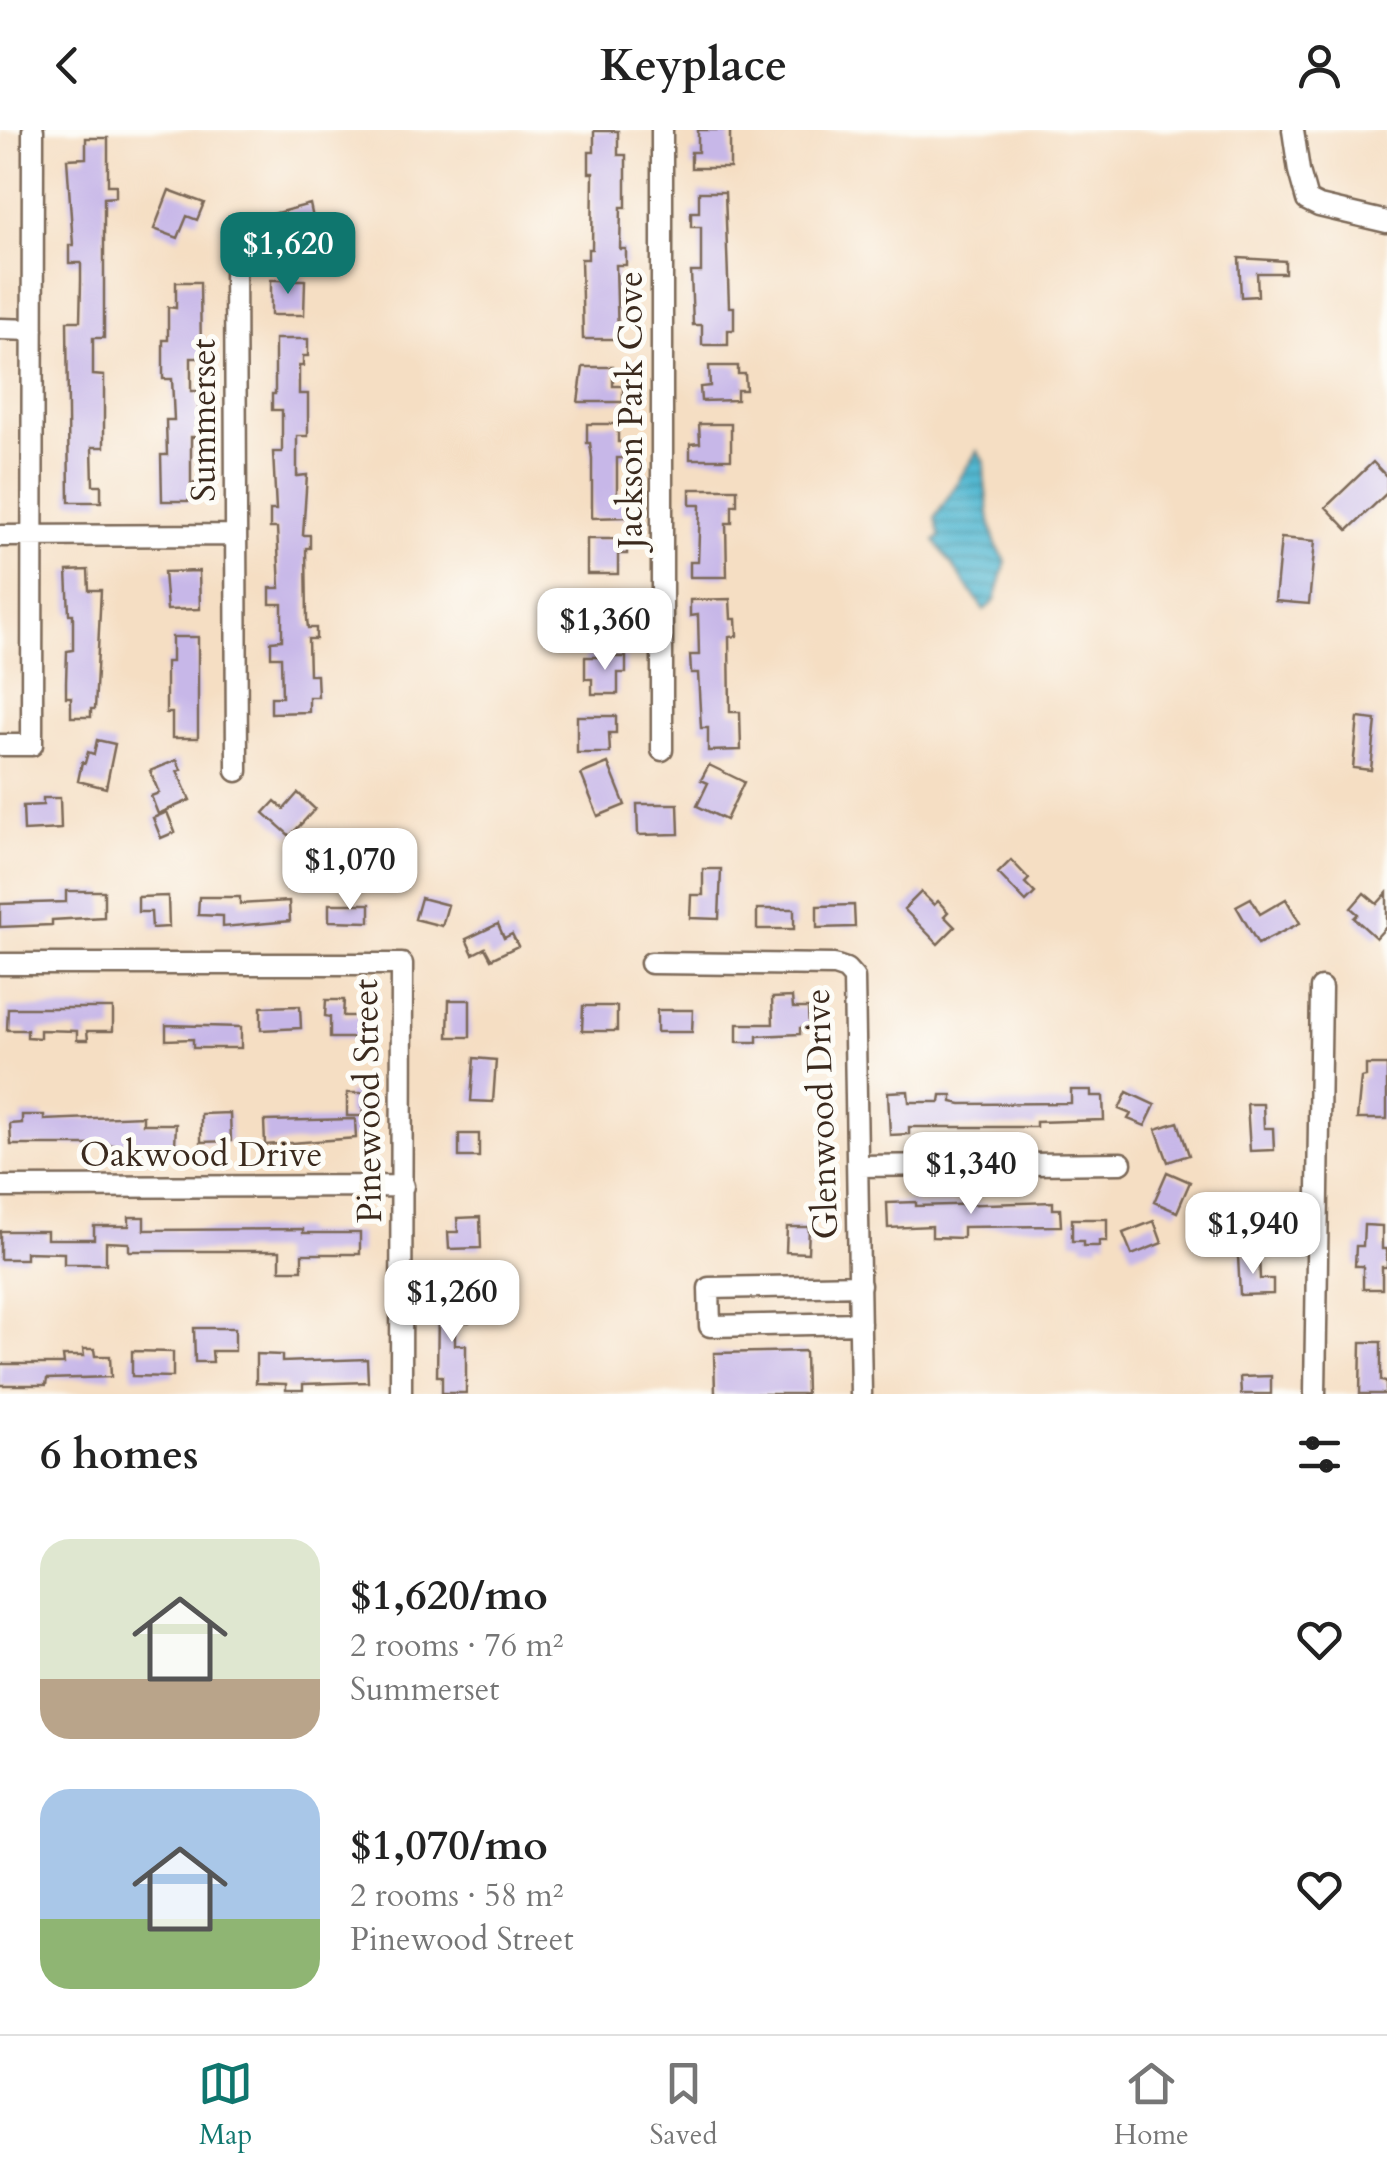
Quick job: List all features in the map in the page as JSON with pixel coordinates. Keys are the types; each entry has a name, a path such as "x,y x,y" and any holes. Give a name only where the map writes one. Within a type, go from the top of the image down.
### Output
{"street":[{"path":"0,746 32,745 33,130"},
{"name":"Jackson Park Cove","path":"662,130 662,750"},
{"path":"1293,130 1308,200 1387,222"},
{"name":"Summerset","path":"235,246 236,771"},
{"path":"0,330 33,330"},
{"name":"Summerset","path":"0,536 236,534"},
{"name":"Glenwood Drive","path":"651,963 834,965 850,972 856,994 860,1394"},
{"name":"Pinewood Street","path":"0,964 402,964 401,1394"},
{"path":"1314,1394 1322,988"},
{"path":"858,1166 1121,1164"},
{"name":"Oakwood Drive","path":"0,1187 402,1186"},
{"path":"860,1285 709,1288 710,1326 860,1323"}],"water":[{"path":"977,451 985,462 995,541 1006,561 995,601 984,610 935,541 940,537 935,518"}],"building":[{"path":"698,130 730,130 730,168 691,168 691,152 698,152"},
{"path":"594,131 618,131 618,155 626,155 626,207 621,207 620,249 626,249 626,265 616,265 618,339 583,339 581,259 588,259 588,249 592,249 593,173 589,173 589,152 594,152"},
{"path":"86,138 108,138 108,185 116,185 116,197 104,198 104,338 93,338 93,375 104,376 104,447 92,447 93,485 101,485 101,502 69,502 67,321 80,321 81,263 69,263 69,245 73,245 67,159 86,158"},
{"path":"169,190 204,203 197,220 187,216 178,238 154,229"},
{"path":"699,192 725,192 729,307 734,307 734,330 728,330 728,345 702,345 702,325 693,325 691,272 701,272 701,227 691,227 691,212 699,212"},
{"path":"310,204 318,242 297,247 292,228 277,231 273,214"},
{"path":"1239,258 1285,261 1285,273 1257,273 1258,296 1241,297"},
{"path":"271,280 305,280 304,315 271,315"},
{"path":"176,282 200,282 201,358 191,358 191,391 198,391 199,423 197,437 191,437 191,483 201,483 201,501 162,501 161,455 167,455 166,420 174,420 172,379 163,379 163,340 168,340 168,307 176,308"},
{"path":"275,339 308,339 308,356 303,356 303,366 299,366 299,394 308,394 308,436 297,436 297,476 307,475 303,535 310,535 310,548 306,548 307,619 308,628 316,628 316,639 308,639 309,675 317,675 318,697 309,697 309,712 271,713 271,697 282,697 281,657 271,657 271,641 282,640 282,604 270,604 270,588 280,588 277,528 270,528 270,510 276,510 273,452 282,452 282,410 272,410"},
{"path":"709,366 738,366 738,374 745,374 746,390 737,390 737,400 701,401 700,387 710,386"},
{"path":"583,367 613,367 613,386 623,386 623,402 578,402"},
{"path":"587,424 618,424 618,442 627,442 627,458 617,458 617,500 627,500 627,517 592,518 592,458"},
{"path":"699,424 731,424 731,459 690,459 690,444 700,443"},
{"path":"1373,462 1387,477 1387,493 1348,530 1326,507"},
{"path":"690,489 737,489 732,523 726,523 727,577 690,577 690,562 698,562 700,505 690,505"},
{"path":"1281,538 1315,541 1309,604 1275,601"},
{"path":"587,539 627,539 627,554 618,554 618,574 587,574"},
{"path":"88,570 89,590 101,590 95,709 91,709 91,717 71,717 66,682 67,651 73,650 73,614 69,614 67,571"},
{"path":"199,571 200,609 167,610 164,572"},
{"path":"620,596 625,631 589,631 584,597"},
{"path":"730,599 737,636 729,637 730,712 740,712 741,750 708,751 708,728 701,728 698,673 691,673 690,655 699,655 698,615 690,616 690,600"},
{"path":"172,637 198,637 198,738 172,738 172,713 166,713 166,662 172,662"},
{"path":"585,657 626,657 626,673 618,673 618,694 592,694 592,679 585,679"},
{"path":"577,716 616,716 616,733 609,733 610,753 577,753"},
{"path":"1358,718 1376,720 1371,770 1353,768"},
{"path":"97,740 115,744 106,788 78,781 82,762 85,763 88,752 94,754"},
{"path":"177,760 181,770 177,771 190,800 158,814 151,796 159,793 150,771"},
{"path":"608,763 625,805 598,816 581,774"},
{"path":"709,765 744,782 726,820 697,806 708,783 701,780"},
{"path":"298,793 315,809 290,836 264,813 275,801 284,809"},
{"path":"43,798 60,798 61,829 24,831 23,806 43,805"},
{"path":"637,804 678,804 679,834 638,835"},
{"path":"167,812 175,832 161,838 153,818"},
{"path":"1011,860 1029,879 1025,883 1035,893 1026,902 998,873"},
{"path":"703,869 721,869 719,919 690,918 691,895 703,895"},
{"path":"66,891 104,891 104,917 0,927 0,904 66,902"},
{"path":"921,892 934,905 938,901 948,912 944,916 955,927 938,944 904,909"},
{"path":"1364,893 1377,904 1387,893 1387,926 1376,938 1354,918 1358,914 1351,908"},
{"path":"168,896 169,927 152,928 151,912 138,912 138,897"},
{"path":"199,897 240,897 240,904 289,901 290,921 223,927 223,916 198,915"},
{"path":"421,898 448,905 442,926 415,919"},
{"path":"1251,898 1260,914 1286,899 1300,923 1258,944 1236,906"},
{"path":"329,904 370,904 370,922 329,921"},
{"path":"854,905 855,927 817,928 817,906"},
{"path":"757,909 794,909 794,929 757,929"},
{"path":"498,924 504,938 512,934 518,946 491,959 485,948 473,954 466,939"},
{"path":"792,997 793,1008 808,1008 809,1028 800,1028 800,1034 757,1036 757,1042 737,1042 737,1024 773,1024 772,998"},
{"path":"326,1000 344,1000 343,1016 362,1016 361,1038 330,1038"},
{"path":"449,1000 470,1000 470,1037 448,1037"},
{"path":"300,1006 301,1028 261,1030 261,1007"},
{"path":"583,1006 617,1006 617,1031 582,1031"},
{"path":"8,1008 113,1008 113,1031 87,1031 88,1040 77,1040 77,1031 40,1030 40,1038 27,1037 27,1030 7,1030"},
{"path":"657,1010 693,1010 692,1032 657,1032"},
{"path":"166,1025 241,1027 241,1048 193,1048 193,1039 166,1040"},
{"path":"474,1058 496,1060 493,1102 471,1101"},
{"path":"1366,1065 1387,1065 1387,1119 1357,1119"},
{"path":"1071,1090 1091,1090 1091,1096 1103,1096 1104,1120 1036,1122 1036,1127 909,1127 909,1134 890,1135 888,1092 908,1091 909,1102 940,1102 941,1095 952,1095 952,1102 961,1104 1071,1103"},
{"path":"1127,1092 1155,1105 1145,1126 1128,1119 1131,1114 1119,1109"},
{"path":"347,1093 363,1093 363,1116 347,1116"},
{"path":"1247,1104 1263,1104 1264,1128 1273,1128 1274,1150 1250,1151"},
{"path":"230,1113 231,1141 201,1142 201,1114"},
{"path":"22,1115 44,1115 44,1120 143,1116 143,1124 176,1124 175,1145 11,1145 10,1124 22,1123"},
{"path":"355,1119 356,1138 265,1145 264,1121"},
{"path":"1178,1122 1189,1155 1168,1162 1156,1129"},
{"path":"459,1134 479,1134 479,1157 459,1157"},
{"path":"1167,1172 1190,1182 1177,1212 1154,1202"},
{"path":"916,1202 916,1206 1053,1202 1053,1209 1060,1209 1061,1226 963,1227 963,1238 932,1237 932,1226 888,1228 887,1203"},
{"path":"129,1217 144,1217 144,1230 303,1229 303,1233 360,1233 360,1254 302,1254 302,1270 280,1270 280,1251 129,1251 129,1243 106,1242 106,1264 64,1264 64,1253 26,1252 26,1259 0,1259 0,1231 47,1231 47,1239 94,1239 94,1226 129,1226"},
{"path":"480,1217 481,1248 449,1249 448,1232 458,1232 457,1218"},
{"path":"1072,1219 1107,1219 1107,1241 1099,1241 1099,1246 1083,1246 1083,1241 1072,1241"},
{"path":"1154,1221 1162,1243 1132,1255 1123,1233"},
{"path":"1364,1225 1382,1226 1387,1267 1382,1267 1382,1289 1363,1289 1363,1266 1355,1266 1356,1246 1363,1246"},
{"path":"787,1227 809,1227 808,1253 786,1252"},
{"path":"1259,1255 1260,1279 1273,1279 1273,1294 1240,1295 1238,1256"},
{"path":"443,1296 469,1296 469,1322 455,1322 455,1345 466,1345 466,1393 442,1393 442,1376 437,1376 438,1312 444,1312"},
{"path":"194,1328 235,1328 235,1351 212,1351 213,1362 195,1362"},
{"path":"1361,1342 1381,1342 1381,1381 1386,1382 1386,1394 1360,1394"},
{"path":"83,1349 94,1349 95,1356 110,1356 111,1377 47,1379 46,1385 0,1385 0,1364 64,1364 63,1356 84,1356"},
{"path":"132,1351 173,1352 173,1377 132,1376"},
{"path":"805,1351 806,1394 715,1394 714,1353"},
{"path":"256,1354 282,1355 282,1362 367,1359 368,1382 303,1384 303,1390 286,1390 286,1384 256,1383"},
{"path":"1271,1376 1271,1394 1241,1394 1240,1377"}]}
